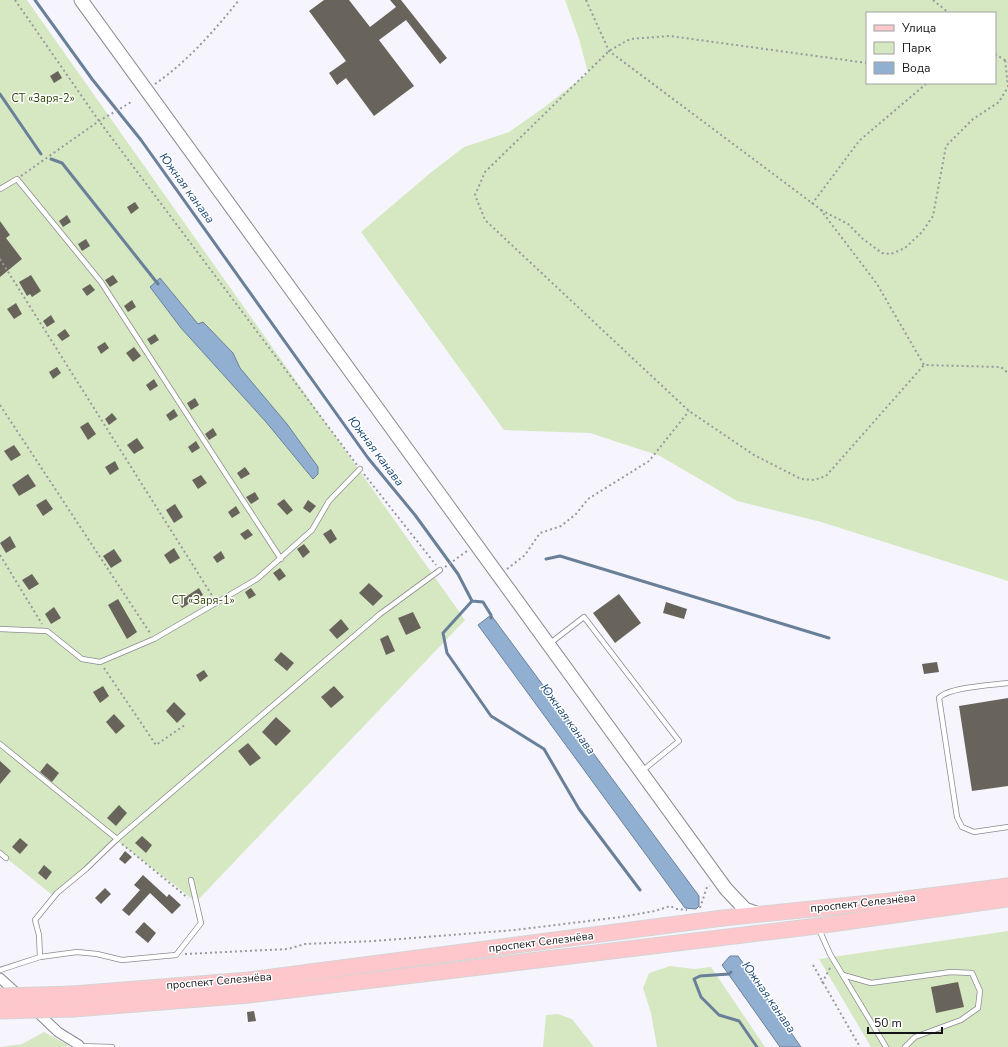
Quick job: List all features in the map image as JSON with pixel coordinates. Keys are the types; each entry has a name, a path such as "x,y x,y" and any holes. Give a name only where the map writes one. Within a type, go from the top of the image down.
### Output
{"main road":[{"path":"81,0 547,645 729,893 745,909 759,914"},
{"name":"проспект Селезнёва","path":"0,996 73,994 249,980 723,918 1008,886"},
{"path":"723,918 729,909 731,901 729,893"},
{"name":"проспект Селезнёва","path":"0,1011 74,1009 250,995 817,926 1008,899"}],"street":[{"path":"0,978 58,1032 78,1046"}],"lane":[{"path":"0,189 17,179 101,282 281,558"},
{"path":"0,629 47,631 82,659 100,662 154,639 257,579 312,530 329,501 360,469"},
{"path":"40,957 39,935 35,920 57,893 86,869 117,839 380,614 440,570"},
{"path":"547,645 584,617 679,742 640,772"},
{"path":"1008,683 952,691 943,694 939,698 957,817 962,827 974,832 1008,827"},
{"path":"0,744 117,839"},
{"path":"0,853 6,858"},
{"path":"0,970 40,957 77,952 97,954 122,960 176,955 201,923 191,880"},
{"path":"817,926 834,960 886,1047"},
{"path":"843,975 871,984 951,972 972,973 980,991 978,1008 961,1020 915,1037 905,1047"},
{"path":"78,1046 112,1047"}],"path":[{"path":"15,0 99,121 360,469 440,570 459,557"},
{"path":"153,86 168,75 198,48 239,0"},
{"path":"586,0 610,51 812,204 848,224 863,240 882,254 891,254 905,248 922,232 933,216 946,146 972,119 999,102 1008,87 1006,59"},
{"path":"933,0 948,12"},
{"path":"866,63 670,36 630,39 610,51 485,172 475,195 485,220 689,411 754,455 801,479 814,480 826,476 924,365"},
{"path":"996,54 1006,59 1008,62"},
{"path":"812,204 858,141 926,84"},
{"path":"17,179 99,121 133,101"},
{"path":"820,209 876,284 924,365"},
{"path":"0,259 217,603"},
{"path":"924,365 1001,367 1008,373"},
{"path":"0,404 154,639"},
{"path":"505,571 525,555 540,533 561,526 576,514 588,499 649,461 689,411"},
{"path":"0,555 47,631"},
{"path":"100,662 156,745 185,725"},
{"path":"117,839 196,904"},
{"path":"695,911 700,909 707,887 710,885 714,891"},
{"path":"176,955 288,949 305,944 374,941 515,930 621,917 655,911 670,906 677,909 689,910"},
{"path":"822,983 834,960"},
{"path":"813,964 822,983 860,1047"}],"green space":[{"name":"СТ «Заря-1»","path":"0,0 27,0 465,620 196,902 119,842 56,898 0,853"},
{"path":"565,0 1008,0 1008,581 821,522 737,501 660,456 590,433 504,430 361,232 429,174 464,147 509,132 546,106 588,73 579,39"},
{"path":"1008,931 1008,1047 871,1047 819,959"},
{"path":"670,966 694,969 711,967 765,1047 657,1047 651,1013 643,988 649,973"},
{"path":"558,1014 572,1019 594,1047 543,1047 546,1015"},
{"path":"44,1032 68,1045 67,1047 0,1047 22,1044"}],"water":[{"path":"160,278 198,324 203,322 233,353 240,368 287,424 318,467 318,474 313,479 266,422 181,328 150,287"},
{"path":"491,615 699,896 699,906 696,909 685,908 478,625"},
{"path":"730,956 738,956 801,1047 780,1047 722,965"}],"building":[{"path":"324,0 349,0 370,27 396,7 390,0 401,0 447,58 440,64 406,20 379,40 414,86 374,116 346,78 337,85 329,73 346,61 309,11"},
{"path":"58,71 62,78 54,83 50,76"},
{"path":"135,202 139,208 131,214 127,207"},
{"path":"67,215 71,222 63,227 59,221"},
{"path":"0,221 10,235 6,238 22,259 0,277"},
{"path":"86,239 90,246 82,251 78,244"},
{"path":"31,275 41,291 32,297 30,294 27,296 19,282"},
{"path":"113,275 118,282 110,287 105,280"},
{"path":"90,284 95,290 87,296 82,289"},
{"path":"132,300 136,307 128,312 124,306"},
{"path":"16,303 22,314 14,319 7,309"},
{"path":"51,315 55,322 47,327 43,321"},
{"path":"65,329 70,336 62,341 57,335"},
{"path":"155,334 159,340 151,345 147,339"},
{"path":"105,342 109,348 101,354 97,347"},
{"path":"134,347 141,356 133,362 126,353"},
{"path":"57,367 61,373 53,379 49,372"},
{"path":"154,379 158,386 150,391 146,385"},
{"path":"195,398 199,405 191,410 187,403"},
{"path":"174,409 178,416 170,421 166,415"},
{"path":"112,413 117,419 109,425 105,419"},
{"path":"88,422 96,434 88,440 80,427"},
{"path":"213,428 217,435 209,440 205,434"},
{"path":"137,438 144,448 134,454 127,445"},
{"path":"196,441 200,448 192,453 188,447"},
{"path":"14,445 21,455 11,461 4,451"},
{"path":"115,461 119,469 110,475 105,467"},
{"path":"245,467 250,474 241,479 237,473"},
{"path":"28,474 36,486 19,496 12,485"},
{"path":"201,475 207,483 198,489 192,480"},
{"path":"255,492 259,499 251,504 246,497"},
{"path":"46,499 53,509 43,516 36,505"},
{"path":"284,499 293,510 287,515 277,504"},
{"path":"308,500 316,506 310,513 303,508"},
{"path":"175,504 183,517 174,523 166,510"},
{"path":"236,506 240,513 232,518 228,512"},
{"path":"248,529 253,535 245,540 240,534"},
{"path":"331,529 337,539 330,544 323,534"},
{"path":"10,536 16,547 6,553 0,543"},
{"path":"304,544 310,552 303,558 297,549"},
{"path":"174,548 180,558 170,564 164,555"},
{"path":"114,549 122,561 111,568 103,556"},
{"path":"221,551 225,558 217,563 213,557"},
{"path":"280,568 286,576 279,581 273,573"},
{"path":"32,574 39,584 29,590 22,580"},
{"path":"369,583 383,596 373,606 359,593"},
{"path":"199,588 203,595 182,608 178,602"},
{"path":"251,588 256,595 249,599 245,592"},
{"path":"619,594 641,623 615,643 593,613"},
{"path":"118,599 137,632 127,639 108,605"},
{"path":"666,602 687,609 684,619 663,613"},
{"path":"54,607 61,618 51,624 45,614"},
{"path":"413,612 421,628 406,635 398,618"},
{"path":"341,619 349,629 337,639 329,630"},
{"path":"388,635 395,651 386,655 380,639"},
{"path":"281,652 294,663 287,671 274,660"},
{"path":"937,662 939,672 924,674 922,664"},
{"path":"204,670 208,676 200,682 196,675"},
{"path":"103,686 109,696 100,703 93,692"},
{"path":"334,686 344,697 331,708 321,697"},
{"path":"1008,698 1008,786 972,791 959,706"},
{"path":"174,702 186,714 177,723 166,711"},
{"path":"114,714 125,726 116,734 106,722"},
{"path":"276,717 291,731 276,746 262,732"},
{"path":"248,743 261,758 250,766 238,751"},
{"path":"0,761 11,771 0,784"},
{"path":"47,763 59,773 52,782 40,772"},
{"path":"119,805 127,813 116,826 107,818"},
{"path":"142,836 152,845 146,853 135,843"},
{"path":"20,838 28,845 20,854 12,847"},
{"path":"125,851 132,857 125,864 119,859"},
{"path":"44,865 52,872 46,880 38,873"},
{"path":"143,875 167,897 169,894 181,905 172,914 150,893 129,916 122,910 140,890 134,885"},
{"path":"105,888 111,894 101,904 95,898"},
{"path":"144,922 156,933 148,943 135,932"},
{"path":"958,982 964,1007 936,1013 931,987"},
{"path":"254,1011 256,1021 248,1022 247,1012"}],"waterway":[{"name":"Южная канава","path":"35,0 92,79 141,140 368,458 415,515 458,574 472,601 483,602 491,615 491,618"},
{"path":"0,94 41,154"},
{"path":"51,159 62,163 158,284"},
{"path":"546,559 560,556 829,638"},
{"path":"472,601 443,633 447,653 491,716 544,749 579,809 640,890"},
{"path":"731,972 729,974 700,976 694,979 701,997 719,1015 739,1021 757,1047"}],"park label":[{"name":"СТ «Заря-2»","path":"43,98"}]}
